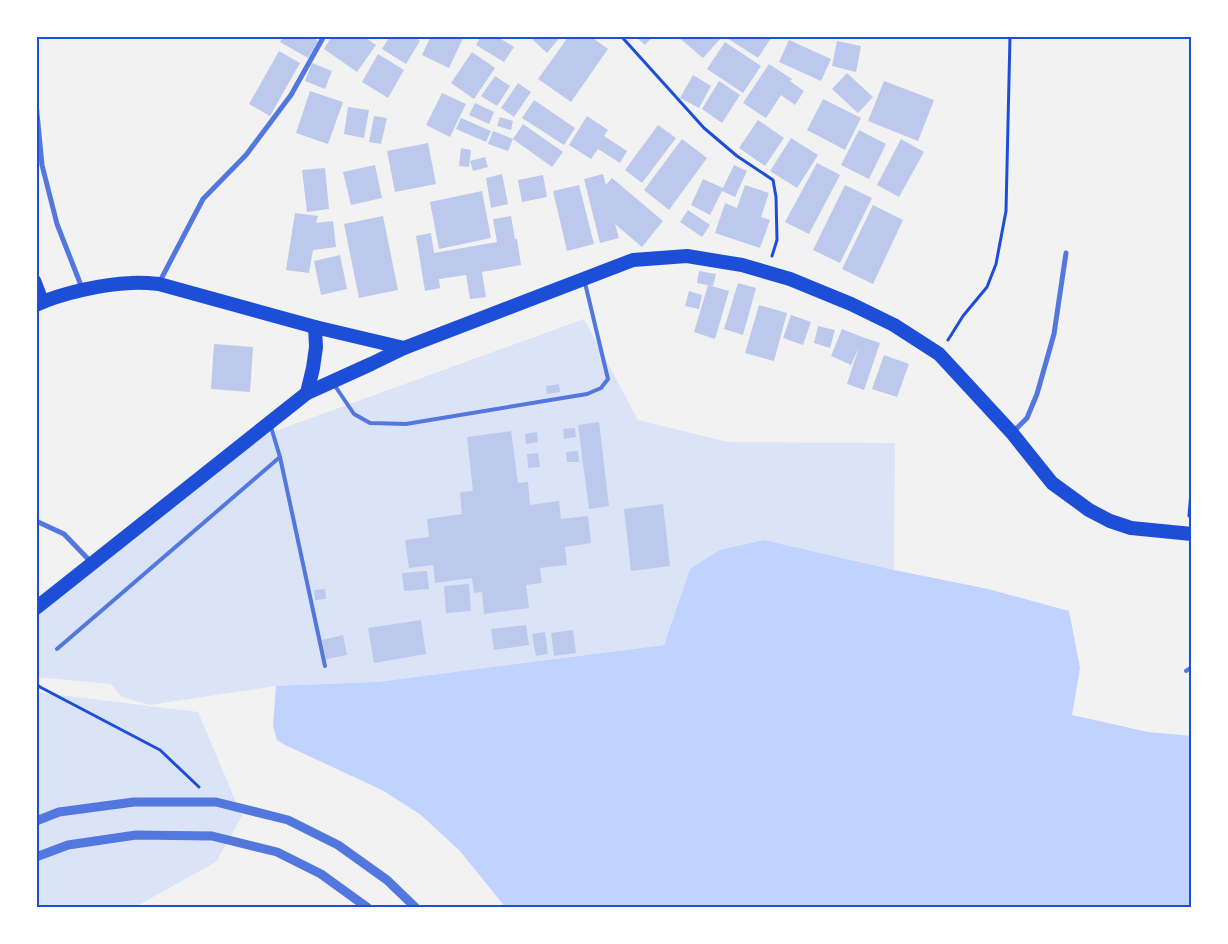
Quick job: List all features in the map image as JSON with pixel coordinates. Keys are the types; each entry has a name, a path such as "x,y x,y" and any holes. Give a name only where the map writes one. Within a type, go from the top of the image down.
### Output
{"highway":[{"path":"36,608 307,393 404,348 633,260 687,256 742,264 790,279 894,325 939,354 1012,434 1052,483 1096,514 1110,521 1131,528 1189,534"},
{"path":"40,303 82,290 133,282 159,284 315,328 404,348"},
{"path":"307,393 316,348 315,328"}],"main road":[{"path":"36,280 40,303"}],"street":[{"path":"159,284 203,200 246,154 291,95 324,36"},
{"path":"36,103 42,165 56,224 82,290"},
{"path":"1012,434 1027,418 1037,394 1054,334 1066,253"},
{"path":"36,521 64,534 93,563"},
{"path":"36,821 60,812 134,802 216,802 288,820 338,845 387,880 416,908"},
{"path":"36,857 68,845 136,835 212,836 277,852 321,874 368,908"}],"lane":[{"path":"332,382 354,414 370,424 406,424 587,394 601,388 608,379 584,279"},
{"path":"270,422 280,458 325,666"},
{"path":"57,648 280,458"},
{"path":"1186,671 1192,668"}],"path":[{"path":"621,36 704,128 738,156 773,180 776,197 777,240 767,272"},
{"path":"939,354 963,316 988,287 996,264 1006,211 1010,36"},
{"path":"1189,534 1192,479"},
{"path":"36,684 160,750 216,802"}],"shaded area":[{"path":"584,319 638,420 728,442 895,443 894,570 764,540 690,569 664,645 377,682 276,686 149,705 122,697 111,684 36,677 36,609 256,438"},
{"path":"36,692 198,712 242,816 216,862 133,908 36,908"}],"water":[{"path":"764,540 894,570 988,589 1069,611 1080,668 1072,715 1148,732 1192,736 1192,908 506,908 460,851 421,815 382,790 277,740 273,726 276,686 377,682 664,645 690,569 720,550"}],"building":[{"path":"284,36 310,36 318,41 308,58 280,42"},
{"path":"332,36 363,36 376,45 357,72 324,49"},
{"path":"390,36 412,36 420,41 406,64 382,49"},
{"path":"431,36 464,36 449,68 422,55"},
{"path":"481,36 496,36 514,47 504,62 476,45"},
{"path":"529,36 561,36 547,53"},
{"path":"569,36 590,36 608,49 571,102 538,79"},
{"path":"635,36 653,36 645,45"},
{"path":"677,36 717,36 720,39 703,58"},
{"path":"727,36 768,36 771,38 758,58 727,38"},
{"path":"789,40 831,59 821,81 779,62"},
{"path":"837,41 861,46 856,72 832,66"},
{"path":"725,42 761,66 743,93 707,69"},
{"path":"279,51 300,63 270,116 249,104"},
{"path":"472,52 495,68 474,99 451,83"},
{"path":"378,54 404,70 388,98 362,82"},
{"path":"312,63 332,71 325,89 305,81"},
{"path":"769,64 792,79 790,81 804,91 795,105 781,95 766,118 743,103"},
{"path":"847,73 873,97 858,113 832,89"},
{"path":"693,75 711,86 699,108 680,98"},
{"path":"495,76 510,86 497,106 481,96"},
{"path":"719,81 740,95 722,123 702,109"},
{"path":"884,81 934,100 918,141 868,121"},
{"path":"518,83 531,92 514,117 501,108"},
{"path":"310,91 343,102 328,144 296,133"},
{"path":"442,93 466,104 450,137 426,125"},
{"path":"823,99 861,118 845,150 807,130"},
{"path":"534,100 575,128 564,145 522,118"},
{"path":"475,103 494,112 489,124 469,115"},
{"path":"348,107 369,110 364,138 344,134"},
{"path":"374,116 387,118 381,144 369,142"},
{"path":"587,116 608,130 604,136 627,151 620,163 598,149 591,159 569,145"},
{"path":"500,117 513,121 511,130 497,126"},
{"path":"461,118 491,131 486,142 456,129"},
{"path":"758,120 784,138 765,166 739,148"},
{"path":"523,124 563,152 552,167 513,139"},
{"path":"658,125 676,138 642,183 625,170"},
{"path":"859,130 886,144 869,179 841,165"},
{"path":"493,131 513,139 508,151 488,144"},
{"path":"791,138 818,155 797,188 770,171"},
{"path":"682,139 707,158 669,210 644,190"},
{"path":"901,139 924,152 899,197 877,185"},
{"path":"428,143 436,184 395,192 387,151"},
{"path":"461,148 471,150 469,167 459,166"},
{"path":"485,157 488,167 473,171 470,161"},
{"path":"817,163 840,175 809,234 785,222"},
{"path":"375,165 382,198 351,205 343,172"},
{"path":"734,165 747,171 735,197 722,191 710,215 691,205 703,179 723,188"},
{"path":"325,168 329,209 307,212 302,170"},
{"path":"502,174 508,204 491,208 486,178"},
{"path":"603,174 606,185 612,178 663,221 642,247 615,224 619,238 600,243 584,179"},
{"path":"543,175 547,197 522,202 518,180"},
{"path":"579,185 594,244 567,251 553,191"},
{"path":"745,185 769,193 761,217 770,220 760,248 715,233 725,203 737,208"},
{"path":"845,185 872,198 840,263 813,250"},
{"path":"482,191 491,238 439,249 430,202"},
{"path":"873,205 903,220 873,284 842,269"},
{"path":"688,210 710,225 702,237 680,222"},
{"path":"295,213 318,216 316,223 333,221 336,247 313,250 309,273 286,270"},
{"path":"383,216 398,290 359,298 344,224"},
{"path":"511,216 521,265 482,272 486,297 470,299 466,275 439,279 440,288 425,291 416,236 431,233 434,253 497,242 493,219"},
{"path":"340,255 347,289 321,295 314,261"},
{"path":"699,271 716,274 713,286 697,283"},
{"path":"738,283 756,288 743,335 724,329"},
{"path":"708,285 729,291 715,339 694,332"},
{"path":"689,291 702,295 699,309 685,306"},
{"path":"759,305 787,313 774,361 745,353"},
{"path":"791,315 811,322 803,345 783,338"},
{"path":"818,326 835,330 830,348 814,343"},
{"path":"842,329 880,343 864,390 847,384 859,347 851,365 831,356"},
{"path":"214,344 253,347 250,392 211,389"},
{"path":"884,355 909,364 897,397 872,389"},
{"path":"559,384 560,392 547,394 546,386"},
{"path":"599,422 609,506 589,509 578,425"},
{"path":"575,428 576,437 564,439 563,429"},
{"path":"511,431 518,483 528,482 530,505 559,501 561,519 588,516 591,543 565,547 567,565 540,568 542,583 526,585 529,608 484,614 482,592 474,593 472,578 435,583 433,565 409,568 405,540 429,537 427,519 462,514 460,492 473,491 467,437"},
{"path":"537,432 538,442 526,444 525,434"},
{"path":"578,451 579,462 567,462 566,452"},
{"path":"538,453 540,467 528,468 527,454"},
{"path":"663,504 670,566 631,571 624,509"},
{"path":"427,571 429,589 404,591 402,573"},
{"path":"469,584 471,611 446,613 444,586"},
{"path":"325,589 326,599 315,600 314,590"},
{"path":"421,620 426,654 374,663 368,628"},
{"path":"526,625 529,645 494,650 491,629"},
{"path":"573,630 576,653 554,656 551,633"},
{"path":"545,632 548,654 536,656 532,634"},
{"path":"343,635 347,655 326,659 322,640"}]}
